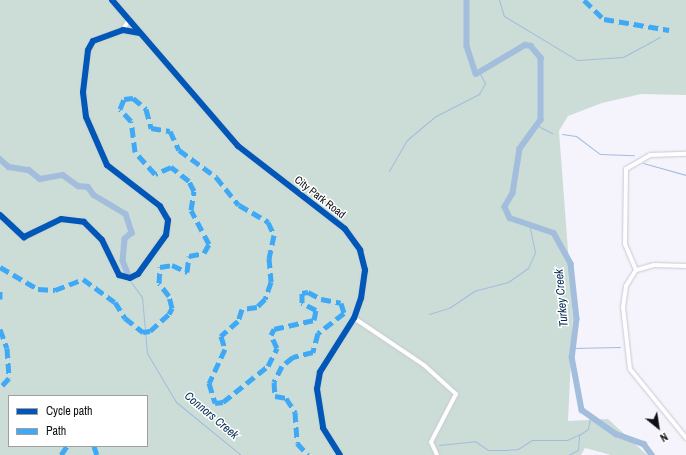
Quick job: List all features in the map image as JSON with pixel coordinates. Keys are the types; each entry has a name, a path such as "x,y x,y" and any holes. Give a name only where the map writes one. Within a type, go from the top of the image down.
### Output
{"street":[{"name":"City Park Road","path":"112,0 238,146 350,234 360,250 365,270 364,290 354,318 324,365 317,389 323,428 340,455"},
{"path":"123,30 129,19"},
{"path":"0,215 24,237 61,220 84,222 98,234 116,273 125,278 138,274 166,235 168,220 164,210 107,165 83,105 83,78 90,46 96,39 123,30 140,33"},
{"path":"636,270 624,244 626,169 650,155 686,154"},
{"path":"686,266 654,265 636,270 626,286 624,307 628,364 636,380 686,438"},
{"path":"354,318 424,365 457,395 432,442 437,455"}],"shaded area":[{"path":"0,0 686,0 686,95 641,94 602,103 568,116 559,131 573,317 568,421 608,419 647,455 611,455 585,448 581,455 0,455"}],"waterway":[{"name":"Turkey Creek","path":"467,0 467,46 476,74 525,45 531,46 541,58 541,120 520,149 513,193 505,207 510,218 554,233 571,264 577,319 572,357 582,410 616,434 644,444 652,455"},
{"path":"499,0 504,16 577,60 623,57 660,37"},
{"path":"389,171 407,140 434,117 479,94 485,83 480,74"},
{"path":"538,126 552,133"},
{"path":"562,134 576,136 600,154 634,155"},
{"name":"Connors Creek","path":"0,159 9,167 29,170 40,179 63,175 78,186 88,187 94,195 126,214 132,233 125,239 123,261 129,276"},
{"path":"643,163 686,175"},
{"path":"429,314 449,308 474,291 508,282 528,268 535,252 529,224"},
{"name":"Connors Creek","path":"131,282 142,297 147,353 176,402 241,455"},
{"path":"573,348 620,347"},
{"path":"568,455 578,450 579,435 588,429 590,418"},
{"path":"439,445 475,441 488,450 506,450 518,449 532,440 567,440 580,434"}],"marked path":[{"path":"584,0 604,19 669,30"},
{"path":"0,267 38,289 55,290 83,279 115,302 125,318 143,332 150,331 169,314 172,308 169,296 159,283 160,267 172,265 187,272 189,256 204,253 209,244 191,210 194,191 189,181 171,167 155,174 135,152 131,121 120,109 124,99 133,98 146,109 151,128 170,131 179,150 216,177 239,205 268,222 274,235 269,258 271,282 265,299 257,307 242,309 238,321 221,336 225,349 209,383 215,403 223,402 268,366 277,348 271,335 274,329 314,320 316,310 302,303 302,293 308,292 321,299 341,303 344,313 318,333 313,352 293,357 282,366 274,382 275,396 286,398 295,412 297,443 308,455"},
{"path":"0,291 0,299"},
{"path":"0,329 7,348 9,378 0,388"},
{"path":"61,455 66,447"},
{"path":"94,447 97,455"}],"cycle path":[{"path":"112,0 238,146 345,229 360,250 365,270 361,298 354,318 320,372 317,389 323,428 340,455"},
{"path":"0,215 24,237 61,219 84,222 102,240 119,275 130,278 138,274 166,235 168,220 160,206 107,165 86,117 83,92 88,50 93,41 123,30 140,33"}]}
